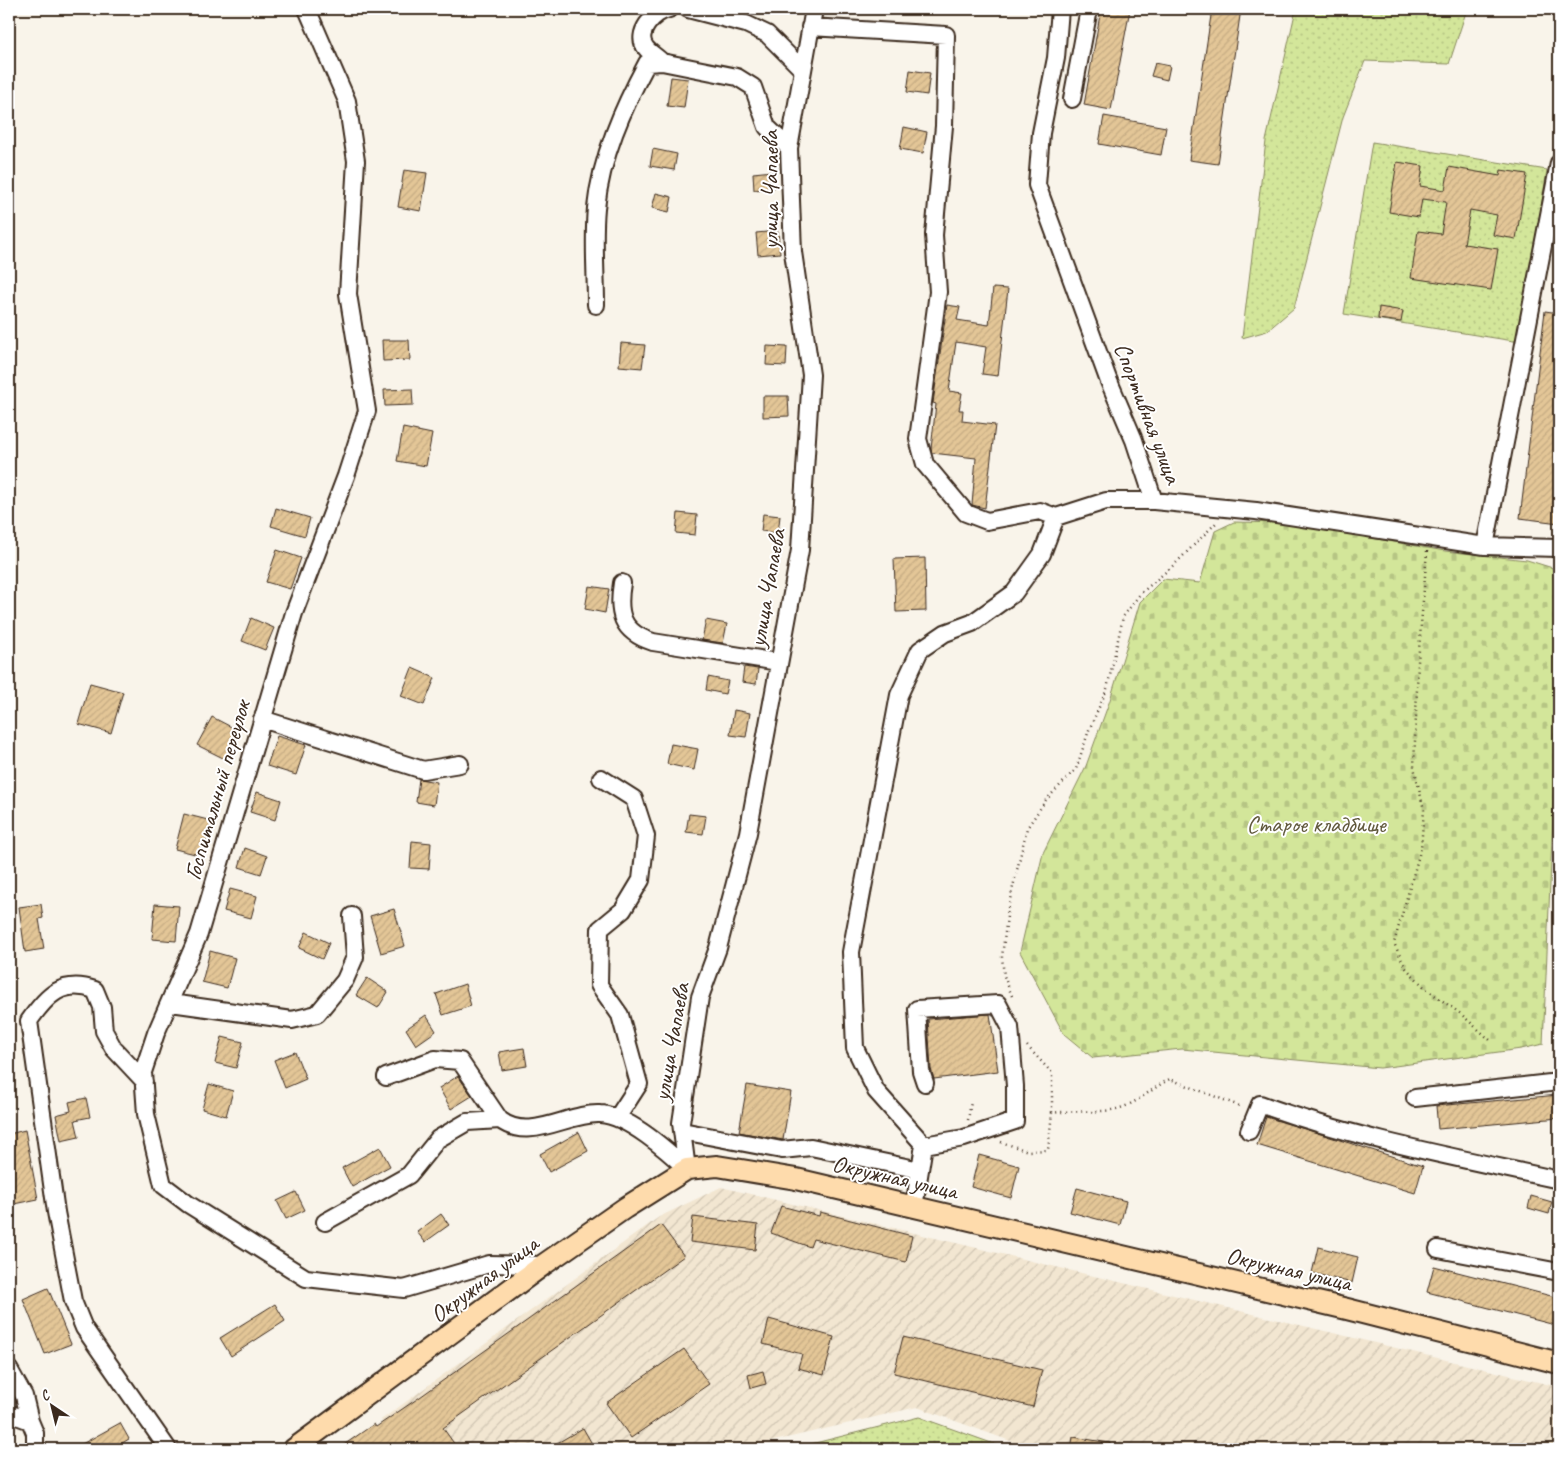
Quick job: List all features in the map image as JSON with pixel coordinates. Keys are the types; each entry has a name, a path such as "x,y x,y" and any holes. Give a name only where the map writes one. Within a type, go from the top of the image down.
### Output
{"main road":[{"name":"Окружная улица","path":"294,1449 543,1265 625,1208 687,1169 718,1166 796,1179 1347,1308 1559,1363"}],"street":[{"name":"Госпитальный переулок","path":"307,9 347,101 356,161 348,294 366,411 346,476 294,613 200,934 171,1003 156,1033 143,1072 146,1114 163,1185 188,1204 306,1278 404,1289 489,1264 543,1265"},
{"path":"662,62 644,48 642,38 644,27 653,18 669,9"},
{"path":"688,9 746,24 767,34 802,69"},
{"name":"улица Чапаева","path":"687,1169 682,1123 700,997 718,948 748,833 800,550 811,375 793,252 789,148 814,9"},
{"name":"Спортивная улица","path":"1060,9 1056,58 1041,133 1037,185 1108,378 1134,440 1154,501 1228,508 1485,546 1559,548"},
{"path":"1072,98 1089,9"},
{"path":"810,27 946,35 944,126 934,235 938,292 918,439 925,464 966,513 987,521 1040,511 1056,517 1106,501 1154,501"},
{"path":"596,305 596,208 610,144 623,110 647,63 662,62 737,77 753,87 767,128 789,148"},
{"path":"1485,546 1559,163"},
{"path":"924,1145 876,1091 855,1048 851,952 899,695 920,650 945,633 972,623 1014,593 1042,554 1056,517"},
{"path":"622,583 619,601 624,621 637,637 653,642 778,662"},
{"path":"262,719 423,770 460,764"},
{"path":"601,778 634,799 646,836 641,880 623,910 600,929 599,986 620,1015 639,1084 617,1118"},
{"path":"171,1003 292,1020 318,1014 345,980 356,957 352,916"},
{"path":"144,1081 114,1049 104,1031 102,1007 95,990 80,985 62,988 47,998 29,1021 56,1212 73,1301 84,1328 168,1449"},
{"path":"924,1145 964,1138 1015,1121 1015,1086 1010,1027 998,1004 917,1009 921,1071 925,1083"},
{"path":"386,1077 435,1059 460,1061 500,1120 509,1127 529,1129 599,1114 617,1118 664,1146 687,1169"},
{"path":"1415,1098 1559,1082"},
{"path":"1249,1131 1260,1104 1295,1117 1416,1148 1559,1180"},
{"path":"325,1222 409,1175 438,1139 467,1122 500,1120"},
{"path":"682,1131 782,1150 811,1147 920,1170"},
{"path":"914,1207 924,1145"},
{"path":"1438,1249 1559,1272"},
{"path":"9,1369 24,1396 35,1433 35,1449"},
{"path":"9,1416 14,1414 30,1421"}],"path":[{"path":"1015,1003 1004,976 1002,957 1008,908 1027,828 1046,800 1076,769 1089,730 1107,689 1123,617 1140,594 1201,540 1228,508"},
{"path":"1428,538 1418,662 1414,767 1424,810 1421,848 1394,943 1405,967 1421,984 1490,1040"},
{"path":"996,1140 1028,1151 1048,1150 1052,1113 1052,1073 1026,1044"},
{"path":"1052,1113 1106,1110 1129,1105 1151,1089 1170,1079 1251,1109"}],"shaded area":[{"path":"721,1187 1559,1387 1559,1449 1032,1449 917,1407 740,1449 404,1449 381,1420 659,1217"}],"green space":[{"path":"1296,9 1467,9 1449,64 1365,61 1343,117 1294,308 1267,331 1242,338 1266,141"},
{"path":"1372,142 1547,170 1520,342 1344,314"},
{"name":"Старое кладбище","path":"1234,522 1286,523 1445,551 1527,560 1559,570 1559,679 1543,1044 1521,1049 1380,1068 1182,1049 1093,1058 1064,1034 1020,952 1043,853 1086,766 1110,700 1140,602 1163,579 1200,583 1215,531"},
{"path":"919,1417 1008,1449 791,1449"}],"building":[{"path":"1101,9 1130,9 1111,110 1084,105"},
{"path":"1212,9 1241,9 1218,164 1189,160"},
{"path":"1155,63 1170,66 1167,80 1151,76"},
{"path":"910,70 930,73 927,95 907,92"},
{"path":"671,77 688,79 684,108 667,106"},
{"path":"1104,116 1166,127 1161,155 1099,144"},
{"path":"904,127 927,132 923,153 900,149"},
{"path":"653,149 677,154 674,170 650,166"},
{"path":"1397,162 1423,166 1420,186 1445,190 1449,167 1500,176 1501,170 1527,174 1516,239 1493,235 1497,215 1470,210 1464,244 1498,249 1491,290 1411,278 1418,231 1441,234 1446,202 1422,199 1419,217 1389,212"},
{"path":"404,170 427,173 421,211 398,207"},
{"path":"773,171 774,188 754,190 753,173"},
{"path":"656,193 672,197 669,212 652,208"},
{"path":"778,231 780,253 758,255 756,233"},
{"path":"993,288 1008,289 998,376 982,374 986,347 956,342 949,391 962,393 959,410 963,410 962,421 995,425 985,508 972,505 976,458 932,453 931,449 936,404 933,403 947,305 960,307 957,320 989,325"},
{"path":"1379,307 1403,311 1401,322 1378,319"},
{"path":"1545,311 1559,313 1559,457 1556,482 1559,483 1559,523 1520,518"},
{"path":"382,340 409,340 410,360 383,361"},
{"path":"621,343 645,345 642,368 619,366"},
{"path":"767,346 787,347 786,366 766,365"},
{"path":"412,389 413,405 385,406 384,390"},
{"path":"763,396 788,396 789,416 763,417"},
{"path":"403,428 432,434 426,466 397,461"},
{"path":"276,508 310,518 305,536 271,526"},
{"path":"678,513 697,515 695,535 676,533"},
{"path":"763,514 780,516 778,533 761,531"},
{"path":"277,550 301,558 290,589 266,582"},
{"path":"925,558 926,611 896,612 894,559"},
{"path":"589,586 609,589 605,613 585,609"},
{"path":"251,618 274,628 265,650 242,641"},
{"path":"706,620 727,624 723,643 702,640"},
{"path":"744,667 758,669 756,684 742,682"},
{"path":"412,668 435,678 424,705 401,696"},
{"path":"708,677 728,681 725,694 706,690"},
{"path":"90,683 123,692 111,733 78,724"},
{"path":"734,710 750,713 746,737 730,735"},
{"path":"212,717 239,731 225,759 197,745"},
{"path":"277,736 306,745 296,775 267,766"},
{"path":"671,744 698,749 694,770 667,764"},
{"path":"419,779 437,782 434,805 416,802"},
{"path":"257,792 281,800 275,820 250,812"},
{"path":"184,814 212,821 203,856 175,849"},
{"path":"689,814 706,816 703,834 686,832"},
{"path":"412,841 431,843 429,869 410,868"},
{"path":"245,848 267,856 261,874 239,867"},
{"path":"230,889 257,896 251,918 224,911"},
{"path":"41,904 43,918 39,919 44,949 25,952 19,907"},
{"path":"155,904 179,906 176,941 152,939"},
{"path":"394,909 405,946 381,953 370,916"},
{"path":"306,932 329,943 322,959 299,948"},
{"path":"210,951 235,958 227,988 202,982"},
{"path":"367,978 388,992 378,1008 356,995"},
{"path":"465,984 471,1006 443,1015 436,994"},
{"path":"990,1014 998,1071 934,1079 931,1069 928,1019"},
{"path":"426,1015 436,1031 416,1045 406,1029"},
{"path":"222,1037 243,1042 236,1068 215,1063"},
{"path":"524,1048 527,1066 502,1070 499,1052"},
{"path":"295,1052 306,1079 285,1088 274,1060"},
{"path":"458,1076 472,1096 451,1109 439,1088"},
{"path":"209,1084 233,1091 226,1116 202,1109"},
{"path":"747,1085 791,1092 783,1140 739,1132"},
{"path":"1559,1095 1559,1118 1438,1129 1436,1106"},
{"path":"86,1098 90,1117 75,1120 79,1137 61,1141 56,1115 71,1111 69,1102"},
{"path":"1266,1117 1423,1166 1415,1193 1257,1145"},
{"path":"25,1130 38,1199 9,1205 9,1134"},
{"path":"579,1132 588,1151 549,1172 540,1154"},
{"path":"380,1147 390,1166 352,1187 342,1168"},
{"path":"979,1155 1019,1166 1011,1198 971,1187"},
{"path":"1077,1188 1126,1201 1120,1225 1070,1212"},
{"path":"296,1192 305,1210 286,1219 277,1201"},
{"path":"1531,1196 1552,1202 1549,1214 1528,1208"},
{"path":"781,1206 819,1216 820,1212 912,1236 906,1262 813,1239 810,1247 771,1233"},
{"path":"441,1214 449,1225 425,1242 417,1232"},
{"path":"693,1217 758,1225 755,1250 690,1242"},
{"path":"661,1225 684,1256 443,1428 458,1449 338,1449 374,1424 376,1427 420,1397"},
{"path":"1318,1247 1358,1257 1352,1283 1312,1273"},
{"path":"1434,1266 1559,1298 1559,1326 1427,1292"},
{"path":"48,1288 71,1344 45,1354 23,1299"},
{"path":"275,1304 285,1321 231,1356 220,1338"},
{"path":"769,1319 834,1337 824,1375 798,1368 802,1354 763,1344"},
{"path":"903,1337 1042,1370 1033,1407 894,1373"},
{"path":"684,1349 709,1384 631,1438 606,1403"},
{"path":"763,1371 766,1384 751,1388 748,1375"},
{"path":"120,1423 129,1439 112,1449 73,1449"},
{"path":"583,1428 595,1449 547,1449"},
{"path":"1073,1437 1110,1443 1109,1449 1071,1449"}]}
